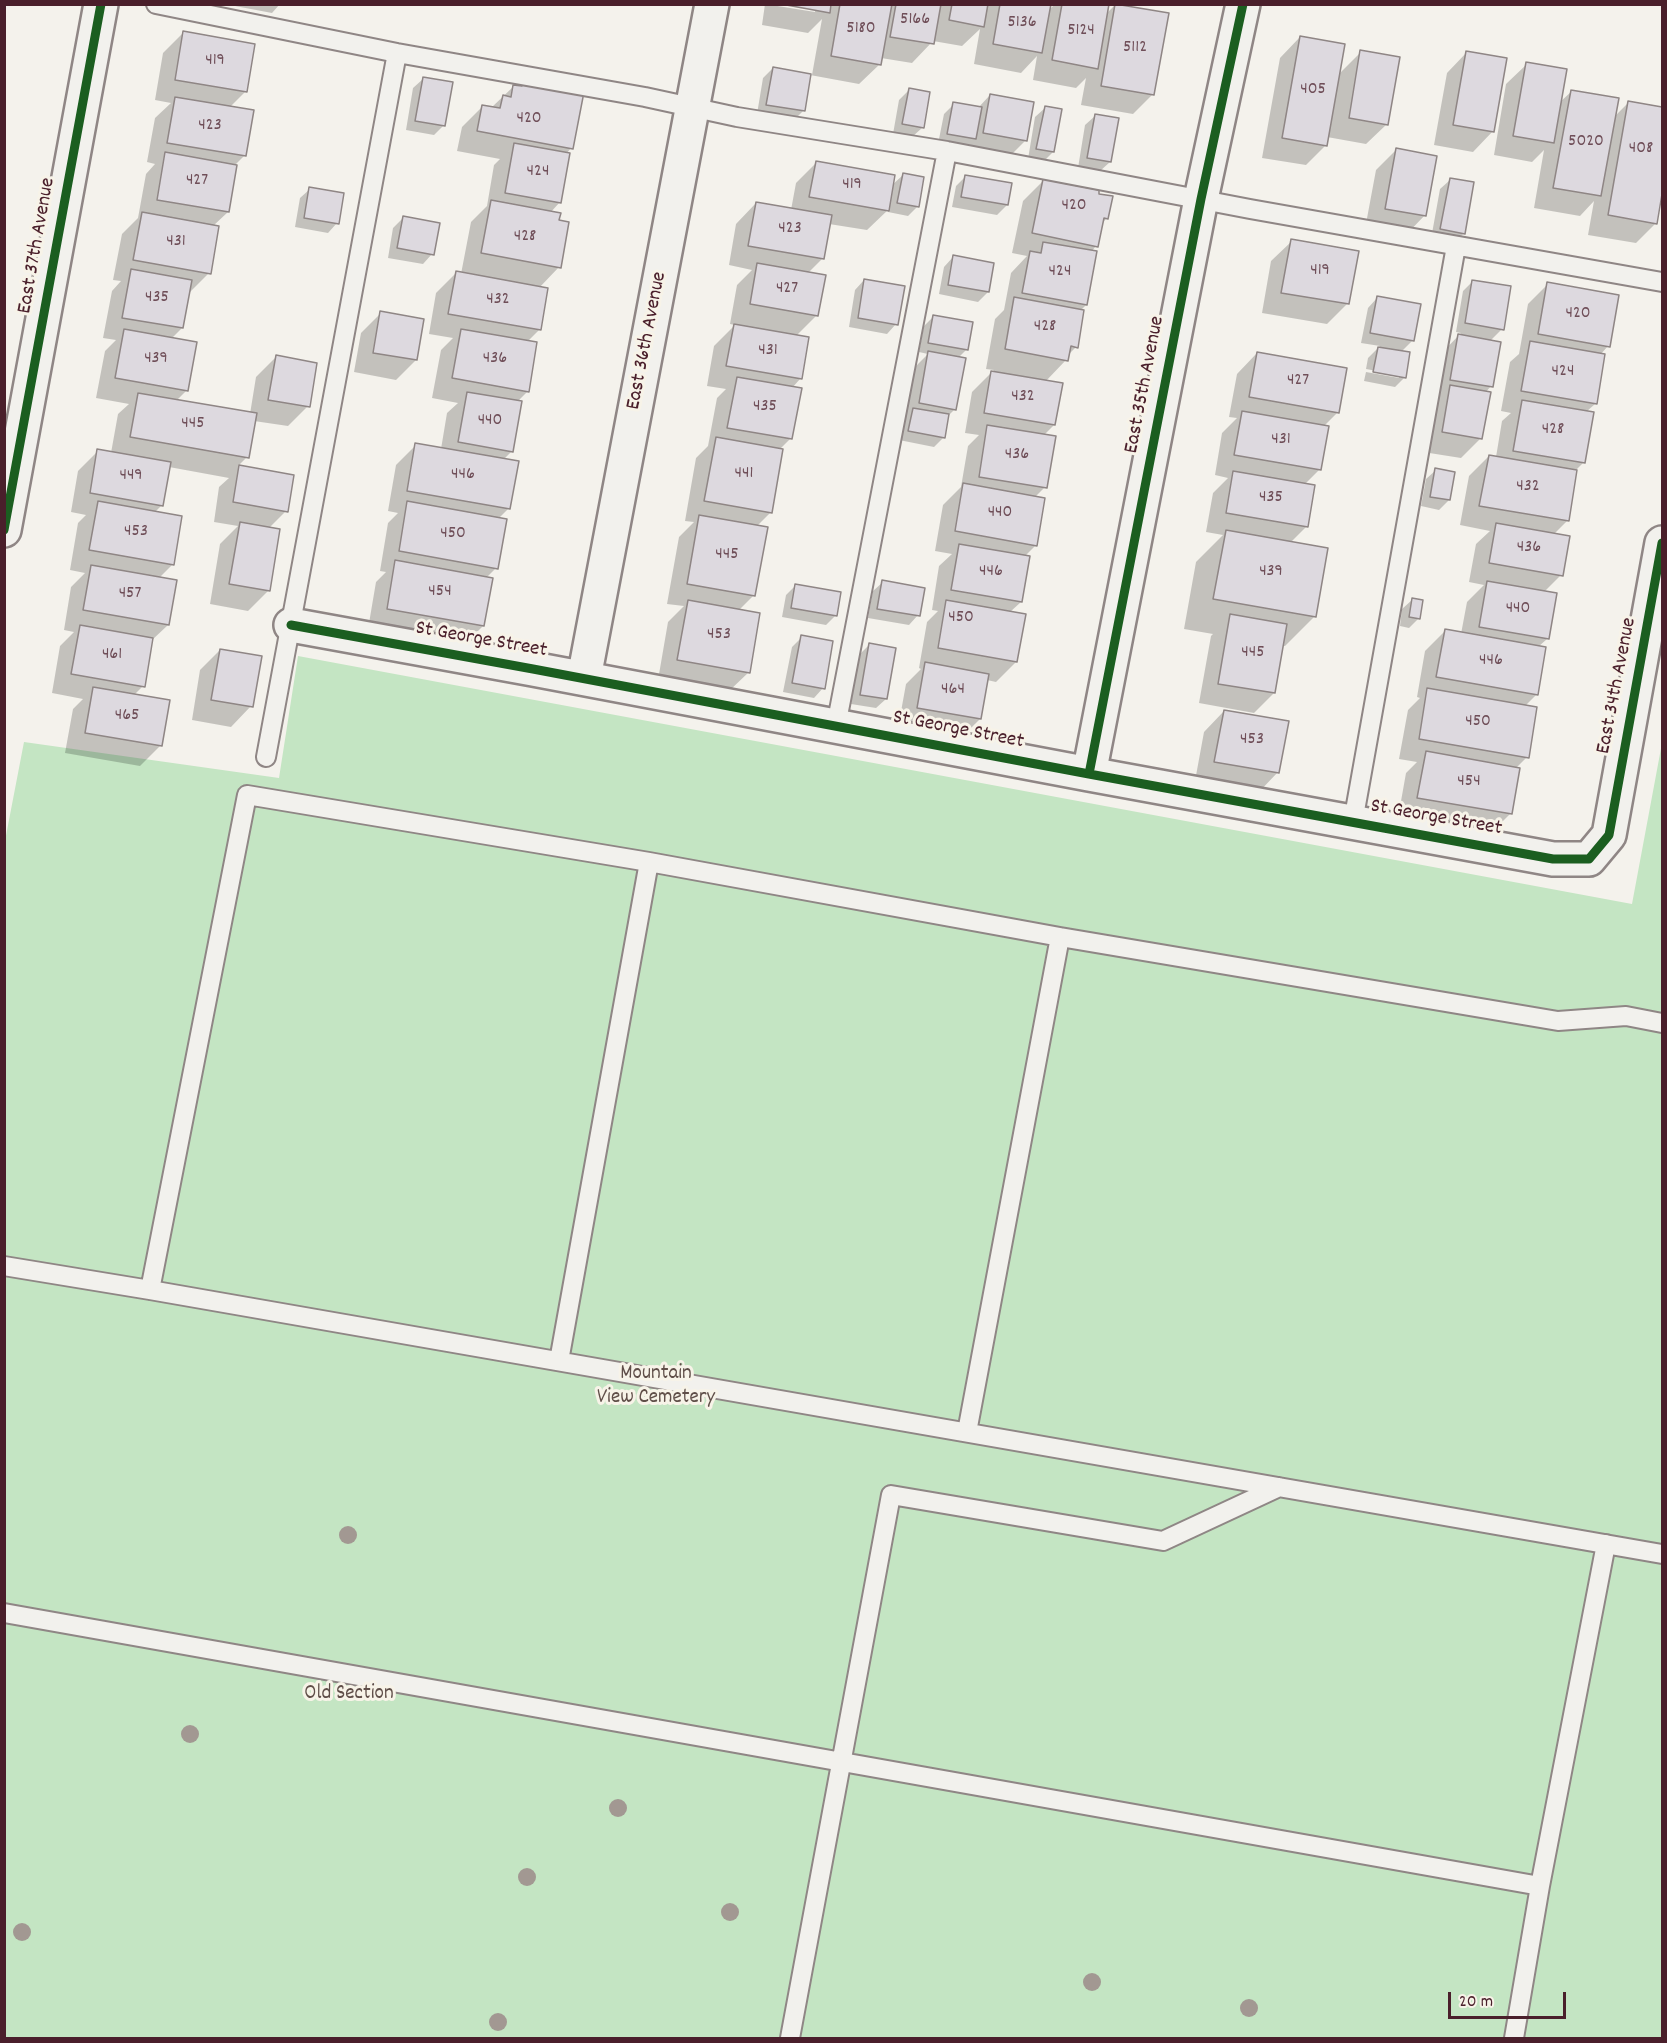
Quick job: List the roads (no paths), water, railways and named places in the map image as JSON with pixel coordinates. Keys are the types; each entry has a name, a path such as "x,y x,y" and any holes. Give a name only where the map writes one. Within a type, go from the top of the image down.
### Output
{"street":[{"name":"East 37th Avenue","path":"4,530 101,4"},
{"name":"East 36th Avenue","path":"584,678 712,4"},
{"name":"East 35th Avenue","path":"1089,774 1201,199 1243,4"},
{"name":"East 34th Avenue","path":"1608,834 1662,543"},
{"name":"St George Street","path":"291,625 1553,859 1589,859 1608,834"}],"lane":[{"path":"156,4 397,53 737,117 947,151 1662,282"},
{"path":"266,757 397,53"},
{"path":"836,726 947,151"},
{"path":"1353,822 1456,246"},
{"path":"150,1290 247,795 649,862 1060,937 1558,1021 1626,1016 1662,1023"},
{"path":"559,1361 649,862"},
{"path":"967,1432 1060,937"},
{"path":"4,1266 1662,1554"},
{"path":"790,2038 891,1495 1163,1541 1279,1487"},
{"path":"1514,2038 1540,1886 1606,1544"},
{"path":"4,1613 1540,1886"}],"park label":[{"name":"Mountain View Cemetery","path":"656,1387"},
{"name":"Old Section","path":"349,1695"}]}
